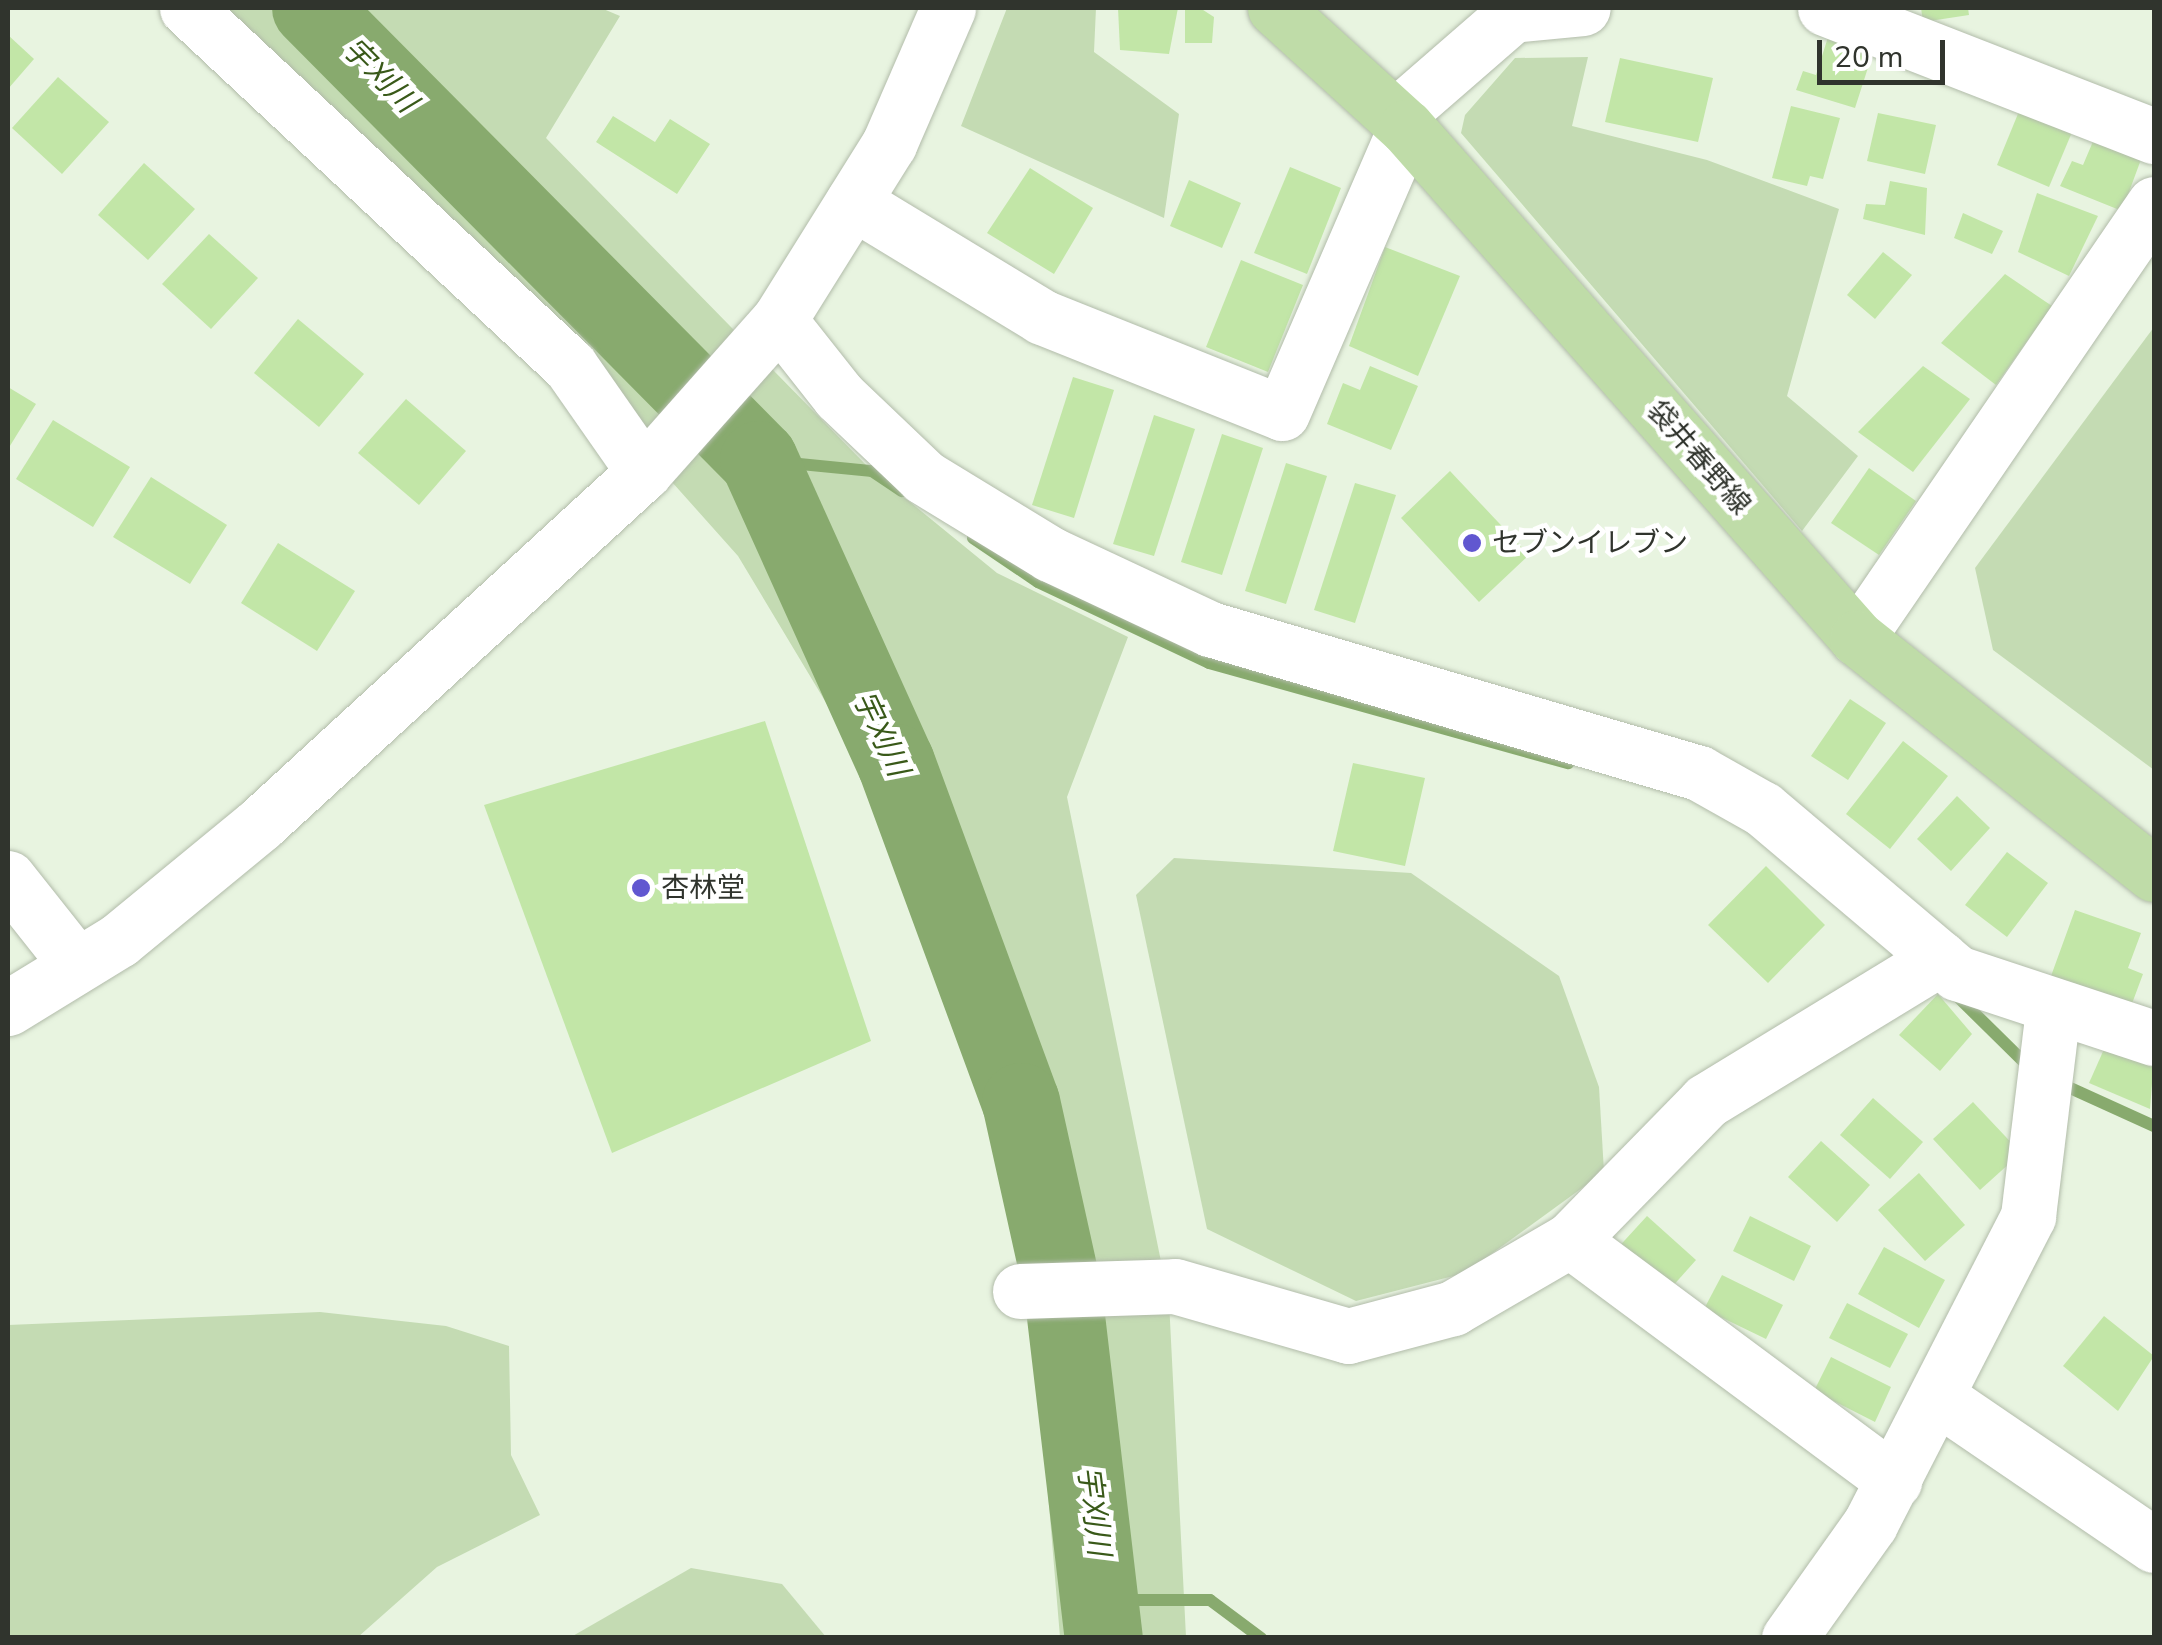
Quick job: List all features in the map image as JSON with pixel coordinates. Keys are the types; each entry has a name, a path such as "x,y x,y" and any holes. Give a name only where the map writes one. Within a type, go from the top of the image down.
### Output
{"main road":[{"name":"袋井春野線","path":"1275,8 1401,121 1857,638 2154,874"}],"street":[{"path":"187,8 570,366 644,472"},
{"path":"8,1008 77,965 260,824 644,472 779,320 889,144 948,8"},
{"path":"853,202 1042,317 1282,413 1401,121 1512,15 1583,8"},
{"path":"1825,8 2154,136"},
{"path":"1857,638 2154,204"},
{"path":"779,320 839,396 924,477 1050,554 1210,630 1699,774 1763,809 1940,958 2054,1008 2154,1038"},
{"path":"8,878 77,965"},
{"path":"1020,1291 1175,1286 1348,1336 1453,1308 1570,1240 1706,1102 1940,958"},
{"path":"1790,1638 1894,1481 1940,1399 2028,1216 2054,1008"},
{"path":"1570,1240 1894,1481"},
{"path":"1940,1399 2154,1545"}],"green space":[{"path":"208,8 601,8 620,16 546,138 872,471 997,573 1128,637 1067,797 1169,1301 1186,1637 1060,1637 1035,1339 975,1040 858,756 738,556 564,361"},
{"path":"1007,8 1096,8 1094,52 1179,114 1164,218 961,126"},
{"path":"1588,57 1572,126 1707,160 1839,209 1787,396 1858,456 1802,531 1461,133 1465,115 1515,58"},
{"path":"2154,327 2154,770 1993,650 1975,568"},
{"path":"1174,858 1411,873 1559,976 1599,1087 1604,1172 1465,1273 1356,1301 1207,1229 1136,895"},
{"path":"320,1312 446,1326 509,1346 511,1455 540,1515 437,1567 358,1637 8,1637 8,1325"},
{"path":"691,1568 782,1584 826,1637 571,1637"}],"building":[{"path":"1118,8 1178,8 1169,54 1120,50"},
{"path":"1200,8 1214,17 1212,43 1185,43 1185,10"},
{"path":"1921,8 1968,8 1969,15 1923,22"},
{"path":"1829,34 1874,49 1855,108 1796,90 1803,71 1816,75"},
{"path":"8,35 34,59 8,89"},
{"path":"1620,58 1713,78 1698,142 1605,122"},
{"path":"58,77 109,122 62,174 12,128"},
{"path":"2022,104 2075,125 2049,187 1997,165"},
{"path":"1791,106 1840,118 1823,179 1810,176 1807,186 1772,178"},
{"path":"1878,113 1936,125 1925,174 1867,161"},
{"path":"613,116 655,142 670,119 710,144 677,194 596,142"},
{"path":"2097,132 2143,154 2122,211 2060,186 2072,161 2083,165"},
{"path":"144,163 195,209 148,260 98,215"},
{"path":"1290,167 1341,188 1307,274 1254,253"},
{"path":"1030,168 1093,208 1054,274 987,233"},
{"path":"1189,180 1241,203 1222,248 1170,226"},
{"path":"1890,181 1927,188 1925,235 1863,219 1866,204 1885,205"},
{"path":"2037,193 2098,216 2069,276 2018,252"},
{"path":"1963,213 2003,231 1992,254 1954,238"},
{"path":"209,234 258,278 211,329 162,284"},
{"path":"1385,247 1460,276 1418,376 1349,346"},
{"path":"1883,252 1912,275 1875,319 1847,295"},
{"path":"1241,260 1303,285 1268,372 1206,347"},
{"path":"2005,274 2052,306 1996,385 1941,343"},
{"path":"298,319 364,374 319,427 254,373"},
{"path":"1370,366 1418,386 1391,450 1327,424 1343,383 1360,390"},
{"path":"1923,366 1970,399 1913,472 1858,432"},
{"path":"1073,377 1114,390 1074,518 1032,505"},
{"path":"8,387 36,404 8,449"},
{"path":"406,399 466,451 419,505 358,453"},
{"path":"1154,415 1195,429 1154,556 1113,544"},
{"path":"53,420 130,467 93,527 16,479"},
{"path":"1222,434 1263,448 1222,575 1181,562"},
{"path":"1286,463 1327,476 1286,604 1245,591"},
{"path":"1869,468 1916,501 1879,555 1831,523"},
{"path":"1450,471 1529,555 1479,602 1401,518"},
{"path":"151,477 227,525 190,584 113,537"},
{"path":"1355,483 1396,495 1355,623 1314,610"},
{"path":"278,543 355,591 317,651 241,603"},
{"path":"1850,699 1886,723 1848,780 1811,756"},
{"path":"765,721 871,1041 612,1153 484,805"},
{"path":"1903,741 1948,776 1890,849 1846,814"},
{"path":"1353,763 1425,778 1405,866 1333,851"},
{"path":"1957,796 1990,828 1951,871 1917,839"},
{"path":"2007,852 2048,883 2007,937 1965,905"},
{"path":"1766,866 1825,925 1768,983 1708,925"},
{"path":"2075,910 2141,933 2128,968 2143,974 2127,1017 2047,987"},
{"path":"1938,994 1972,1034 1940,1071 1899,1035"},
{"path":"2109,1038 2154,1058 2150,1109 2089,1083"},
{"path":"1873,1098 1923,1142 1890,1179 1840,1135"},
{"path":"1973,1102 2021,1153 1980,1190 1933,1139"},
{"path":"1821,1141 1870,1185 1837,1222 1788,1177"},
{"path":"1919,1173 1965,1225 1925,1261 1878,1210"},
{"path":"1647,1216 1696,1260 1663,1297 1614,1252"},
{"path":"1750,1216 1811,1246 1794,1281 1733,1251"},
{"path":"1884,1247 1945,1280 1919,1328 1858,1294"},
{"path":"1722,1275 1783,1305 1766,1339 1704,1309"},
{"path":"1847,1303 1908,1334 1890,1368 1829,1338"},
{"path":"2104,1316 2154,1356 2118,1411 2063,1366"},
{"path":"1831,1357 1891,1387 1875,1422 1814,1391"}],"waterway":[{"name":"宇刈川","path":"311,8 759,460 896,763 1021,1102 1063,1291 1104,1638"},
{"path":"759,460 872,471 902,491"},
{"path":"973,538 1038,582 1209,663 1568,763"},
{"path":"1956,995 2030,1068"},
{"path":"2057,1082 2154,1126"},
{"path":"1102,1600 1210,1600 1261,1638"}],"place":[{"name":"セブンイレブン","path":"1472,543"},
{"name":"杏林堂","path":"641,888"}]}
